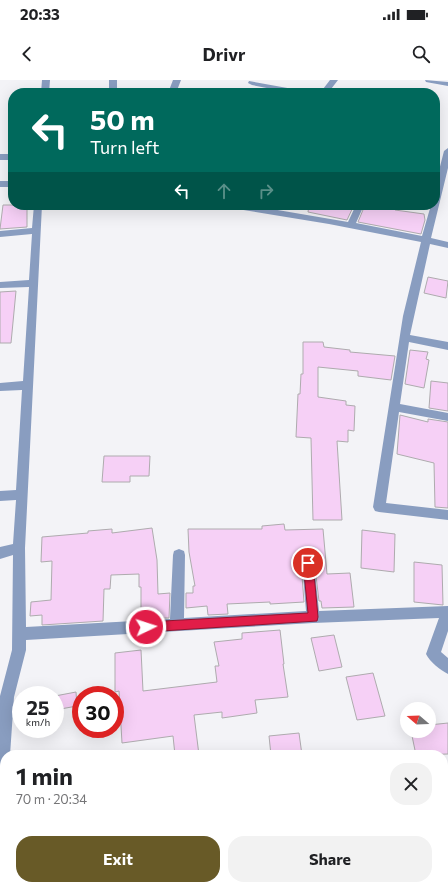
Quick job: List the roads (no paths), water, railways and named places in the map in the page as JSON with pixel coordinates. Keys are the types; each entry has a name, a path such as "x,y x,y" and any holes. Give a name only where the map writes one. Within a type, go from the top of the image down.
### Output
{"street":[{"path":"328,88 334,80"},
{"path":"429,80 448,84"},
{"path":"252,81 282,88"},
{"path":"440,184 447,156"},
{"path":"3,750 7,697 5,685 19,650 19,548 35,283 38,210"},
{"path":"261,210 351,225 448,245"},
{"path":"351,225 358,210"},
{"path":"434,210 405,338 379,507 448,515"},
{"path":"0,234 37,231"},
{"path":"0,285 35,283"},
{"path":"405,338 448,346"},
{"path":"0,387 29,386"},
{"path":"394,407 448,417"},
{"path":"0,496 23,494"},
{"path":"0,552 19,548"},
{"path":"177,625 179,555"},
{"path":"308,563 313,617"},
{"path":"20,634 313,617 448,612 433,654 448,667"}]}
